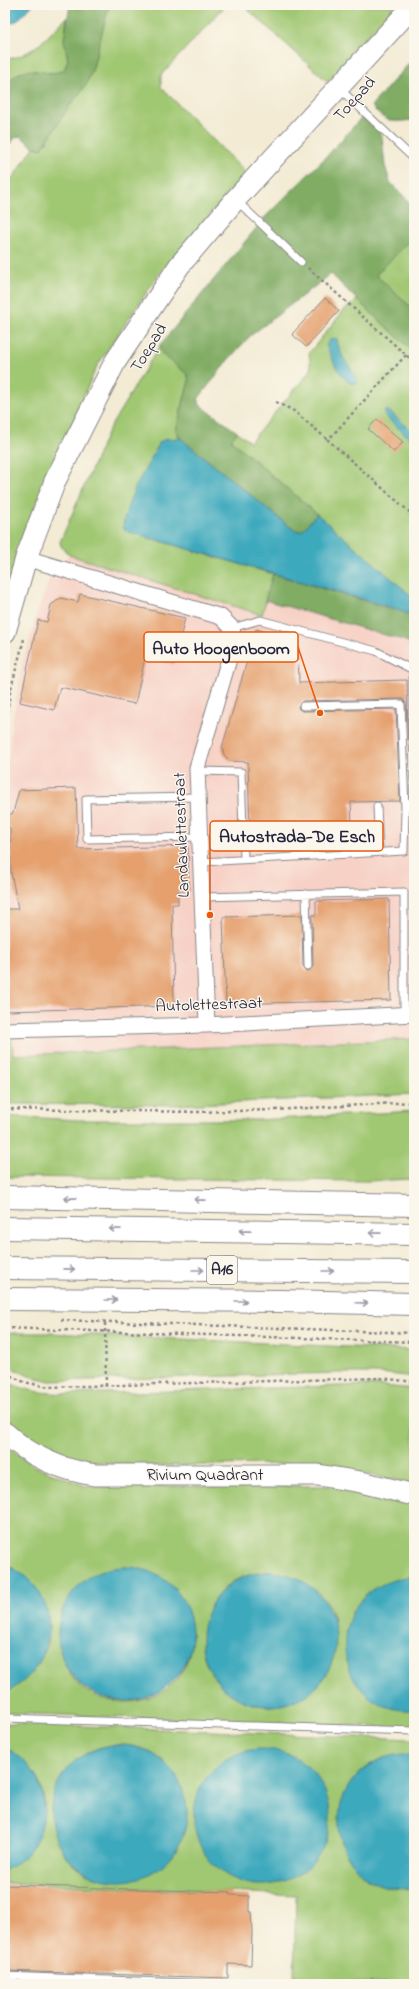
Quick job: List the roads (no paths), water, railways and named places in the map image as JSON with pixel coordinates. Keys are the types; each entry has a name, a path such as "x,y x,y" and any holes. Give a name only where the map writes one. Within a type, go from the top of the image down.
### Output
{"highway":[{"path":"267,1201 308,1193 414,1192"},
{"path":"5,1197 414,1205"},
{"name":"A16","path":"5,1228 414,1234"},
{"name":"A16","path":"5,1268 414,1272"},
{"name":"A16","path":"5,1299 280,1301 414,1304"}],"street":[{"name":"Toepad","path":"15,633 26,558 55,481 115,362 179,266 236,200 414,5"},
{"path":"26,558 221,617 232,628"},
{"name":"Landaulettestraat","path":"207,1024 198,772 234,642 232,628"},
{"name":"Autolettestraat","path":"5,1030 207,1024 409,1015"},
{"name":"Rivium Quadrant","path":"5,1433 31,1453 62,1468 81,1473 103,1475 318,1475 361,1482 414,1495"}],"lane":[{"path":"339,87 414,159"},
{"path":"236,200 301,262"},
{"path":"232,628 260,620 376,651 413,670 414,798 405,809"},
{"path":"202,862 404,851 405,809 401,704 303,706"},
{"path":"198,772 241,772 244,859"},
{"path":"199,797 86,799 87,839 200,837"},
{"path":"377,806 379,852"},
{"path":"203,897 404,892 409,1015"},
{"path":"306,894 308,966"},
{"path":"5,1718 414,1731"},
{"path":"5,1976 212,1984"}],"water":[{"path":"5,5 33,5 17,21 5,26"},
{"path":"331,339 337,339 343,357 353,371 358,383 352,384 339,372 326,345"},
{"path":"384,411 389,411 414,433 414,442 385,416"},
{"path":"180,438 295,531 302,531 317,514 414,598 414,617 400,610 129,532 123,528 132,495 160,442 166,439"},
{"path":"5,1565 25,1576 39,1591 47,1609 49,1628 46,1647 37,1665 24,1681 5,1693"},
{"path":"118,1567 132,1567 151,1572 173,1586 187,1608 191,1621 191,1647 187,1660 173,1682 151,1696 132,1701 118,1701 99,1696 77,1682 63,1660 58,1641 58,1627 63,1608 77,1586 99,1572"},
{"path":"276,1572 301,1580 312,1587 321,1596 331,1613 335,1626 335,1652 331,1665 321,1682 312,1691 295,1701 282,1705 262,1706 237,1698 226,1691 217,1682 207,1665 203,1652 202,1632 210,1607 217,1596 226,1587 243,1577 256,1573"},
{"path":"407,1577 414,1577 414,1710 387,1707 366,1694 352,1675 345,1651 347,1627 357,1605 377,1587"},
{"path":"119,1745 145,1750 167,1765 182,1787 187,1813 182,1839 167,1861 145,1876 119,1881 93,1876 71,1861 56,1839 51,1813 56,1787 71,1765 93,1750"},
{"path":"5,1747 22,1759 34,1774 42,1791 44,1809 42,1827 34,1844 22,1858 5,1870"},
{"path":"255,1749 269,1749 288,1754 300,1760 315,1774 325,1791 329,1804 329,1830 325,1843 319,1855 305,1870 300,1874 282,1882 269,1885 255,1885 236,1880 224,1874 209,1860 205,1855 197,1837 194,1824 194,1810 199,1791 205,1779 219,1764 224,1760 242,1752"},
{"path":"402,1754 414,1755 414,1888 384,1886 362,1874 346,1854 339,1830 341,1805 351,1782 372,1764"}],"place":[{"name":"Auto Hoogenboom","path":"320,713"},
{"name":"Autostrada-De Esch","path":"210,915"}]}
